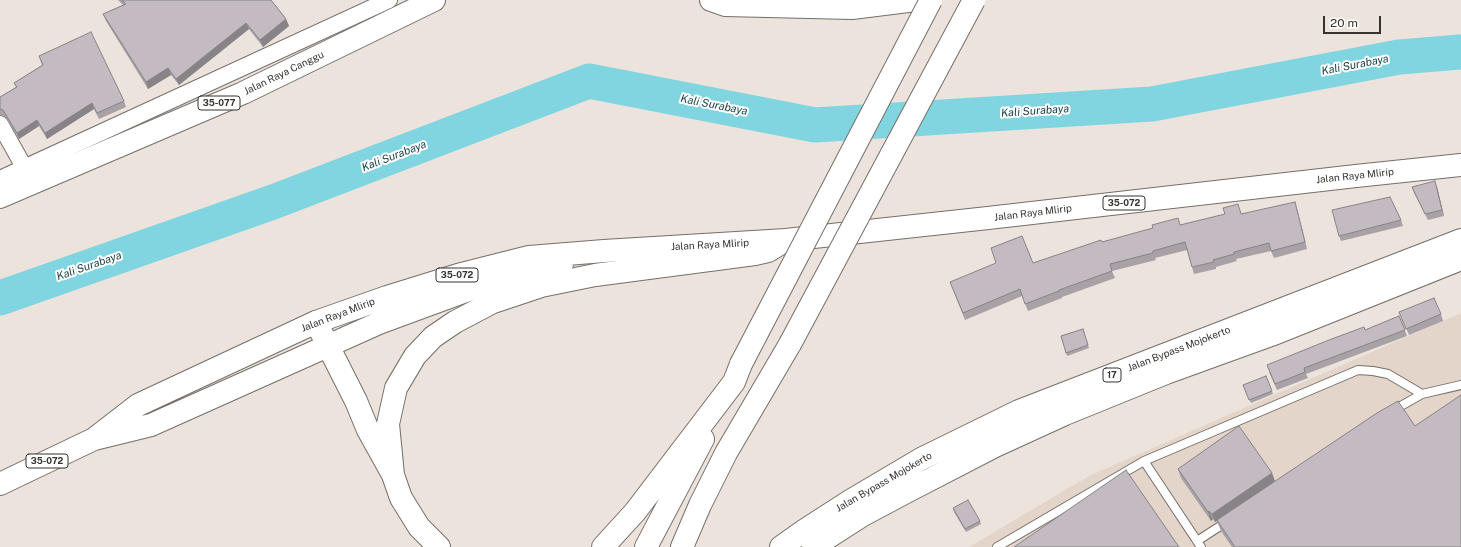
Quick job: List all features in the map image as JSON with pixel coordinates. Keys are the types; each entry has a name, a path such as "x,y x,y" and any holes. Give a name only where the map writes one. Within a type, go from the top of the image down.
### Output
{"main road":[{"name":"Jalan Raya Canggu","path":"0,197 244,93 434,0"},
{"path":"711,0 725,5 852,8 916,0"},
{"path":"646,547 931,0"},
{"path":"682,547 700,505 726,453 790,344 974,0"},
{"name":"Jalan Raya Mlirip","path":"94,439 138,405 316,322 387,297 472,271 529,257 786,240 1461,165"},
{"path":"392,475 388,424 396,388 415,356 434,337 455,322 493,302 541,286 595,275 755,254 768,251 786,240"},
{"name":"Jalan Bypass Mojokerto","path":"781,547 850,501 921,459 1019,411 1461,240"},
{"name":"Jalan Raya Mlirip","path":"0,484 94,439 151,425 379,324 466,291 536,272 604,251"},
{"name":"Jalan Bypass Mojokerto","path":"814,547 863,515 995,446 1064,414 1166,373 1270,335 1461,259"},
{"path":"316,322 356,401 368,430 392,475 401,498 416,521 439,547"},
{"path":"603,547 635,512 738,373"}],"street":[{"path":"0,178 388,0"},
{"path":"0,124 24,167"}],"lane":[{"path":"997,547 1144,461 1358,370 1388,374 1422,394"},
{"path":"1385,416 1422,394 1461,385"},
{"path":"1144,461 1199,544 1236,515"}],"shaded area":[{"path":"1461,313 1461,547 969,547 1089,476"}],"building":[{"path":"122,0 271,0 286,19 260,40 246,23 176,79 168,68 146,82 103,14 126,4"},
{"path":"91,32 124,101 97,113 92,103 45,133 37,120 17,133 3,110 0,109 0,97 17,87 14,83 43,65 39,56"},
{"path":"1435,181 1442,210 1425,214 1412,187"},
{"path":"1390,197 1401,220 1339,236 1332,210"},
{"path":"1295,202 1305,242 1271,251 1269,243 1234,252 1234,254 1213,260 1214,262 1192,267 1185,242 1153,251 1153,253 1110,264 1112,271 1025,304 1020,289 963,313 950,282 996,263 991,248 1022,236 1033,263 1101,240 1102,242 1153,228 1152,225 1178,218 1180,225 1225,214 1223,208 1238,204 1241,214"},
{"path":"1434,298 1441,314 1406,329 1399,312"},
{"path":"1399,316 1405,330 1304,368 1305,372 1275,384 1267,365 1364,327 1365,330"},
{"path":"1083,329 1088,345 1066,353 1061,336"},
{"path":"1266,376 1272,391 1249,400 1243,385"},
{"path":"1461,395 1461,547 1235,547 1217,520 1377,413 1398,401 1415,426"},
{"path":"1239,426 1272,473 1212,514 1209,511 1208,512 1178,469"},
{"path":"1126,470 1179,547 1014,547"},
{"path":"968,500 980,521 965,529 953,508"}],"waterway":[{"name":"Kali Surabaya","path":"0,298 273,202 589,81 815,125 1152,104 1399,57 1461,52"}]}
